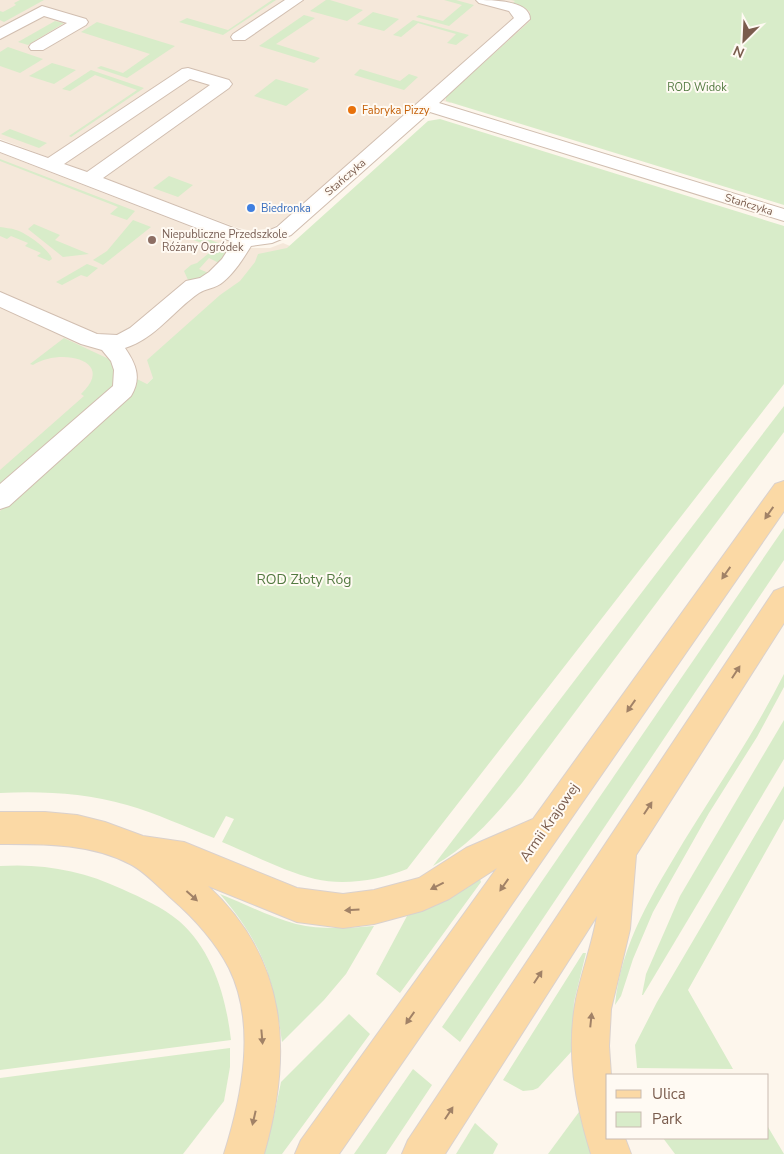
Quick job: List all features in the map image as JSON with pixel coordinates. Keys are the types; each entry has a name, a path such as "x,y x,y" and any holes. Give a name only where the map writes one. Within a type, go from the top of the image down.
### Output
{"main road":[{"name":"Armii Krajowej","path":"314,1154 784,491"},
{"path":"422,1154 784,599"},
{"path":"0,828 45,828 78,831 105,838 143,852 184,859 297,905 329,910 352,911 374,908 422,894 437,887 478,860 542,831"},
{"path":"606,1138 597,1108 591,1069 589,1037 598,980 610,938 621,849"},
{"path":"143,852 197,899 226,930 237,948 252,981 261,1020 263,1049 260,1090 244,1154"},
{"path":"606,1139 611,1154"}],"street":[{"path":"239,37 295,0"},
{"name":"Stańczyka","path":"0,146 245,239 268,238 284,231 522,19 522,14 517,10 484,0"},
{"path":"0,34 42,11 80,22 37,47"},
{"path":"50,165 188,73 222,84 88,180"},
{"name":"Stańczyka","path":"427,105 784,215"},
{"path":"0,299 89,339 109,344 129,339 194,286 209,282 230,263 245,239"},
{"path":"0,499 123,390 127,378 126,368 124,362 109,344"}],"shaded area":[{"path":"0,0 558,0 450,103 426,96 282,222 272,228 251,231 235,227 0,139"},
{"path":"0,153 245,248 270,248 283,243 290,246 213,315 147,384 0,515"}],"green space":[{"path":"20,0 44,0 4,22 0,20 0,11 3,12 16,5 14,3"},
{"path":"272,0 276,0 223,35 179,22 187,18 228,30"},
{"path":"326,0 363,10 347,21 310,11"},
{"path":"444,0 456,0 474,5 449,26 416,17 419,15 443,21 462,5"},
{"name":"ROD Widok","path":"511,0 784,0 784,205 446,101 446,97 530,21 530,12"},
{"path":"373,12 399,19 384,31 357,24"},
{"path":"304,15 315,18 276,44 320,58 314,63 259,46"},
{"path":"413,20 469,35 456,45 447,43 456,34 418,23 401,37 393,35"},
{"path":"55,21 64,23 28,45 18,42"},
{"path":"97,22 175,46 127,78 97,68 101,66 123,73 150,54 81,32"},
{"path":"8,47 43,59 20,73 0,66 0,52"},
{"path":"52,63 76,70 54,84 29,76"},
{"path":"360,69 400,81 409,74 418,77 404,90 354,75"},
{"path":"91,70 144,88 71,137 69,136 137,90 95,75 70,91 62,89"},
{"path":"276,79 309,89 286,106 254,96"},
{"name":"ROD Złoty Róg","path":"440,119 784,226 784,384 407,869 362,881 338,882 315,879 280,867 222,842 234,819 226,816 214,838 149,812 111,801 64,794 0,793 0,511 126,400 134,389 137,379 147,384 153,378 147,360 220,295 240,281 255,262 258,254 287,248 428,121"},
{"path":"10,129 47,143 39,148 1,134"},
{"path":"0,159 135,211 127,220 110,214 118,207 0,161"},
{"path":"169,176 193,185 178,197 153,188"},
{"path":"133,220 151,227 103,265 93,260 107,251"},
{"path":"34,224 60,235 55,240 89,254 63,257 28,229"},
{"path":"0,227 14,229 25,234 42,246 52,259 49,261 37,256 41,253 25,246 28,243 11,236 7,239 0,236"},
{"path":"188,231 231,248 221,264 209,258 199,269 211,274 191,281 188,280 184,271 215,248 183,236"},
{"path":"87,264 98,268 87,277 81,275 62,285 56,282"},
{"path":"64,338 111,360 116,366 115,385 0,489 0,470 84,396 81,394 90,383 93,373 89,366 81,360 58,357 33,365 30,364"},
{"path":"784,406 784,432 522,783 482,829 459,849 433,866"},
{"path":"784,528 784,560 460,1042 442,1027"},
{"path":"784,674 784,687 757,737 709,813 653,912 633,959 621,996 615,1005 618,982 624,961 631,940 650,899 749,738"},
{"path":"784,720 784,759 642,995 646,974 680,896"},
{"path":"784,786 784,819 688,990 733,1069 637,1068 635,1045 657,1002"},
{"path":"0,866 47,867 93,877 129,892 166,911 191,933 209,960 226,1007 231,1040 0,1070"},
{"path":"480,879 481,882 400,993 376,974 407,916 452,897"},
{"path":"220,894 296,924 325,928 374,926 346,974 324,1000 282,1042 275,998 257,946"},
{"path":"583,953 586,953 574,1002 571,1052 538,1088 523,1091 503,1080"},
{"path":"349,1014 370,1034 282,1154 262,1154 274,1116 281,1082"},
{"path":"230,1048 230,1067 224,1101 183,1154 0,1154 0,1078"},
{"path":"413,1069 432,1085 386,1154 354,1154"},
{"path":"579,1112 591,1154 548,1154"},
{"path":"475,1123 498,1144 493,1154 456,1154"},
{"path":"769,1129 784,1154 675,1154 664,1139 769,1139"}],"place":[{"name":"Fabryka Pizzy","path":"352,110"},
{"name":"Biedronka","path":"251,208"},
{"name":"Niepubliczne Przedszkole Różany Ogródek","path":"152,240"}]}
